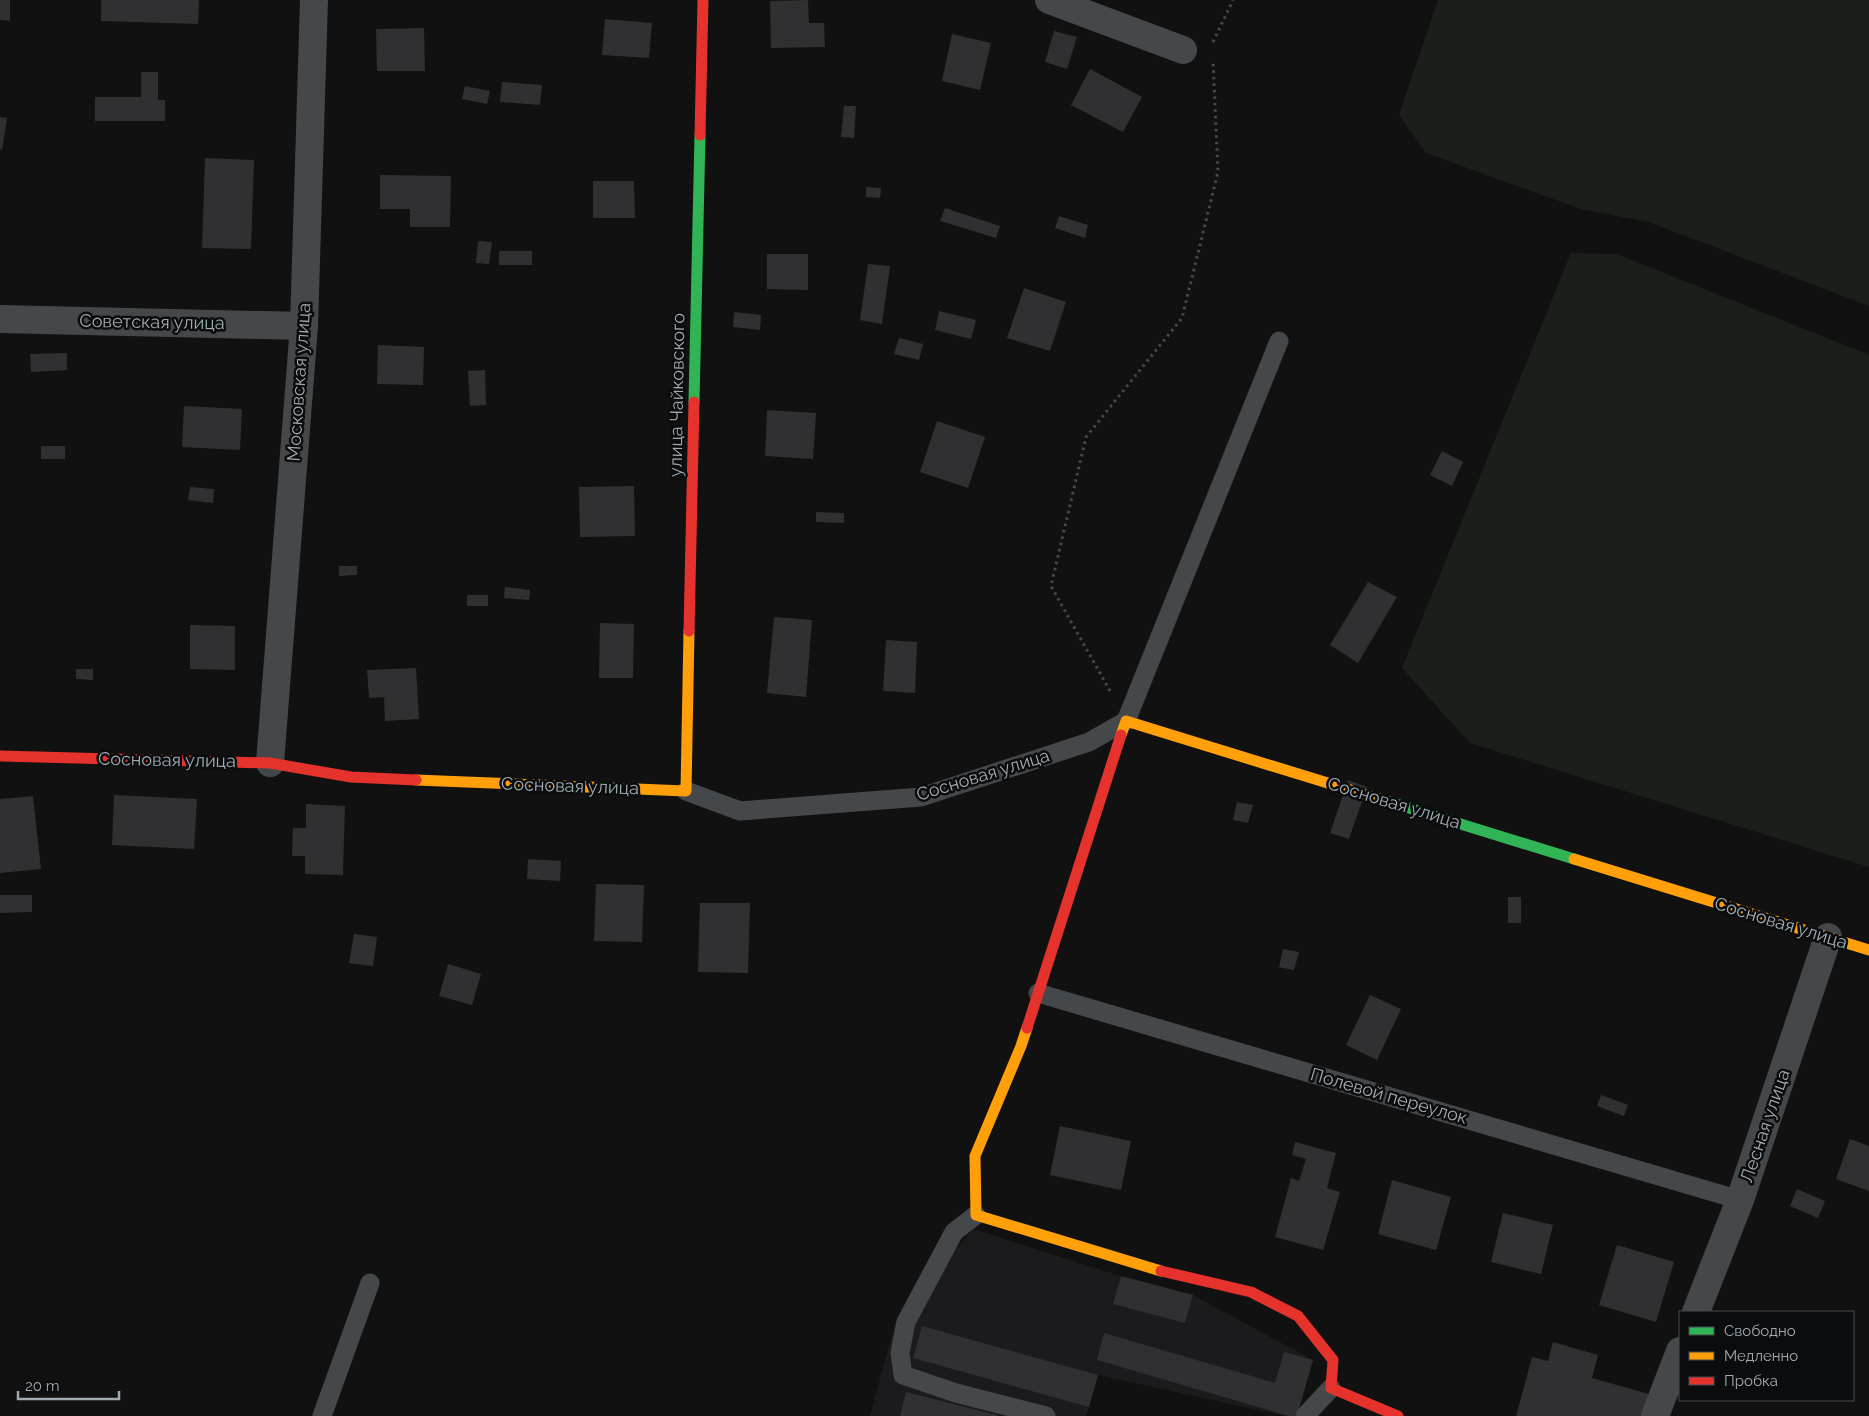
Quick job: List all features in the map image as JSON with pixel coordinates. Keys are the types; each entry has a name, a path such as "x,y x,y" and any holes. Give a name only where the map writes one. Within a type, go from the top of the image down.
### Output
{"street":[{"name":"Московская улица","path":"270,763 304,326 314,0"},
{"name":"улица Чайковского","path":"686,790 703,0"},
{"path":"1049,0 1183,50"},
{"name":"Советская улица","path":"0,318 304,326"},
{"name":"Сосновая улица","path":"1126,721 1869,950"},
{"path":"1126,721 1021,1046 975,1156 976,1215 1145,1267 1251,1292 1298,1316 1333,1360 1331,1388 1398,1416"},
{"name":"Сосновая улица","path":"0,756 270,763 351,777 686,790"},
{"name":"Лесная улица","path":"1696,1311 1740,1200 1828,937"},
{"path":"1655,1416 1679,1354"}],"lane":[{"path":"1126,721 1279,341"},
{"name":"Сосновая улица","path":"686,790 740,811 921,797 1089,742 1126,721"},
{"name":"Полевой переулок","path":"1038,993 1740,1200"},
{"path":"976,1215 954,1232 906,1322 900,1353 902,1375 956,1393 1046,1416"},
{"path":"322,1416 370,1283"},
{"path":"1305,1416 1331,1388"}],"path":[{"path":"1126,721 1052,586 1086,437 1182,318 1218,172 1213,42 1233,0"},
{"path":"1183,50 1213,42"}],"shaded area":[{"path":"1438,0 1869,0 1869,306 1649,222 1581,209 1426,153 1399,115"},
{"path":"1571,253 1616,254 1869,355 1869,867 1470,743 1402,668"},
{"path":"973,1229 1121,1276 1193,1295 1313,1360 1297,1416 1286,1416 1098,1375 1086,1416 870,1416 895,1323"}],"building":[{"path":"0,0 10,0 10,21 0,20"},
{"path":"101,0 199,0 198,24 101,21"},
{"path":"808,0 809,23 824,23 825,47 771,48 770,1"},
{"path":"605,19 652,23 649,58 602,55"},
{"path":"424,28 425,71 377,71 376,29"},
{"path":"1054,31 1077,37 1067,69 1045,62"},
{"path":"952,34 991,43 980,90 942,81"},
{"path":"1090,69 1142,97 1123,132 1071,105"},
{"path":"141,72 158,72 158,100 165,100 165,121 95,121 95,97 141,97"},
{"path":"502,82 542,85 540,105 500,102"},
{"path":"465,86 490,91 487,104 462,99"},
{"path":"844,106 856,106 854,138 841,137"},
{"path":"0,117 7,118 2,150 0,149"},
{"path":"205,158 254,160 251,249 202,248"},
{"path":"380,175 451,176 450,227 410,227 410,209 380,209"},
{"path":"593,181 634,181 635,218 593,218"},
{"path":"866,187 881,188 880,198 866,197"},
{"path":"945,208 1000,226 996,238 940,221"},
{"path":"1059,216 1088,225 1085,238 1055,228"},
{"path":"478,241 492,242 489,264 476,263"},
{"path":"499,251 532,251 532,265 499,265"},
{"path":"767,254 808,254 808,290 767,289"},
{"path":"868,264 890,266 882,324 860,320"},
{"path":"1024,288 1066,302 1050,351 1007,338"},
{"path":"939,311 976,320 971,339 935,330"},
{"path":"734,312 761,315 760,330 733,327"},
{"path":"899,338 923,344 919,360 894,354"},
{"path":"378,345 424,347 423,385 377,384"},
{"path":"67,353 67,370 31,372 30,354"},
{"path":"485,370 486,405 470,406 468,371"},
{"path":"184,406 242,409 240,450 182,447"},
{"path":"767,410 816,413 813,459 765,456"},
{"path":"937,421 985,437 968,488 920,472"},
{"path":"41,446 65,446 65,459 41,459"},
{"path":"1442,451 1463,462 1452,486 1430,475"},
{"path":"634,486 635,536 580,537 579,487"},
{"path":"190,487 214,489 213,503 188,500"},
{"path":"816,512 844,513 844,523 816,522"},
{"path":"339,566 357,566 357,575 339,576"},
{"path":"1368,582 1397,597 1358,663 1330,645"},
{"path":"505,587 530,590 529,600 504,598"},
{"path":"467,595 488,595 488,606 467,606"},
{"path":"774,617 812,620 806,697 767,693"},
{"path":"600,623 634,624 633,678 599,678"},
{"path":"190,625 235,626 235,670 190,669"},
{"path":"886,640 917,642 915,693 883,691"},
{"path":"416,668 419,719 385,721 384,697 369,698 367,670"},
{"path":"76,669 93,669 93,680 76,679"},
{"path":"1348,780 1367,787 1349,839 1330,833"},
{"path":"114,795 197,799 194,849 112,845"},
{"path":"33,796 41,869 0,873 0,799"},
{"path":"1237,802 1253,805 1248,823 1233,820"},
{"path":"306,804 345,806 343,875 305,874 305,856 292,856 293,828 306,828"},
{"path":"528,859 561,861 560,881 527,879"},
{"path":"596,884 644,885 642,942 594,941"},
{"path":"0,895 32,895 32,912 0,913"},
{"path":"1508,897 1521,897 1521,923 1508,923"},
{"path":"700,903 750,903 748,973 698,972"},
{"path":"354,934 377,937 373,966 349,963"},
{"path":"1283,949 1299,952 1294,970 1279,967"},
{"path":"448,964 481,974 472,1005 439,996"},
{"path":"1370,995 1401,1009 1377,1060 1346,1045"},
{"path":"1601,1095 1628,1105 1624,1116 1597,1106"},
{"path":"1060,1126 1131,1141 1121,1190 1050,1175"},
{"path":"1850,1139 1869,1146 1869,1191 1836,1179"},
{"path":"1295,1142 1336,1153 1327,1188 1340,1192 1323,1250 1275,1237 1291,1178 1299,1181 1306,1159 1292,1155"},
{"path":"1392,1180 1451,1197 1436,1250 1378,1234"},
{"path":"1797,1189 1825,1201 1818,1218 1790,1206"},
{"path":"1503,1213 1553,1225 1541,1274 1491,1262"},
{"path":"1617,1245 1674,1262 1656,1322 1599,1305"},
{"path":"1121,1276 1193,1295 1185,1323 1113,1304"},
{"path":"922,1326 1098,1375 1089,1407 913,1358"},
{"path":"1104,1333 1275,1383 1284,1352 1313,1360 1297,1416 1289,1416 1097,1360"},
{"path":"1553,1342 1598,1355 1592,1378 1649,1394 1643,1416 1516,1416 1532,1357 1548,1361"},
{"path":"906,1392 997,1415 997,1416 900,1416"}],"traffic: fast":[{"path":"694,402 700,135"},
{"path":"1383,800 1574,859"}],"traffic: slow":[{"path":"416,780 686,791 689,631"},
{"path":"1121,735 1126,721 1383,800"},
{"path":"1574,859 1869,950"},
{"path":"1027,1028 975,1156 976,1215 1161,1271"}],"traffic: jam":[{"path":"700,135 703,0"},
{"path":"689,631 694,402"},
{"path":"1027,1028 1121,735"},
{"path":"0,756 270,763 351,777 416,780"},
{"path":"1161,1271 1251,1292 1298,1316 1333,1360 1331,1388 1398,1416"}]}
